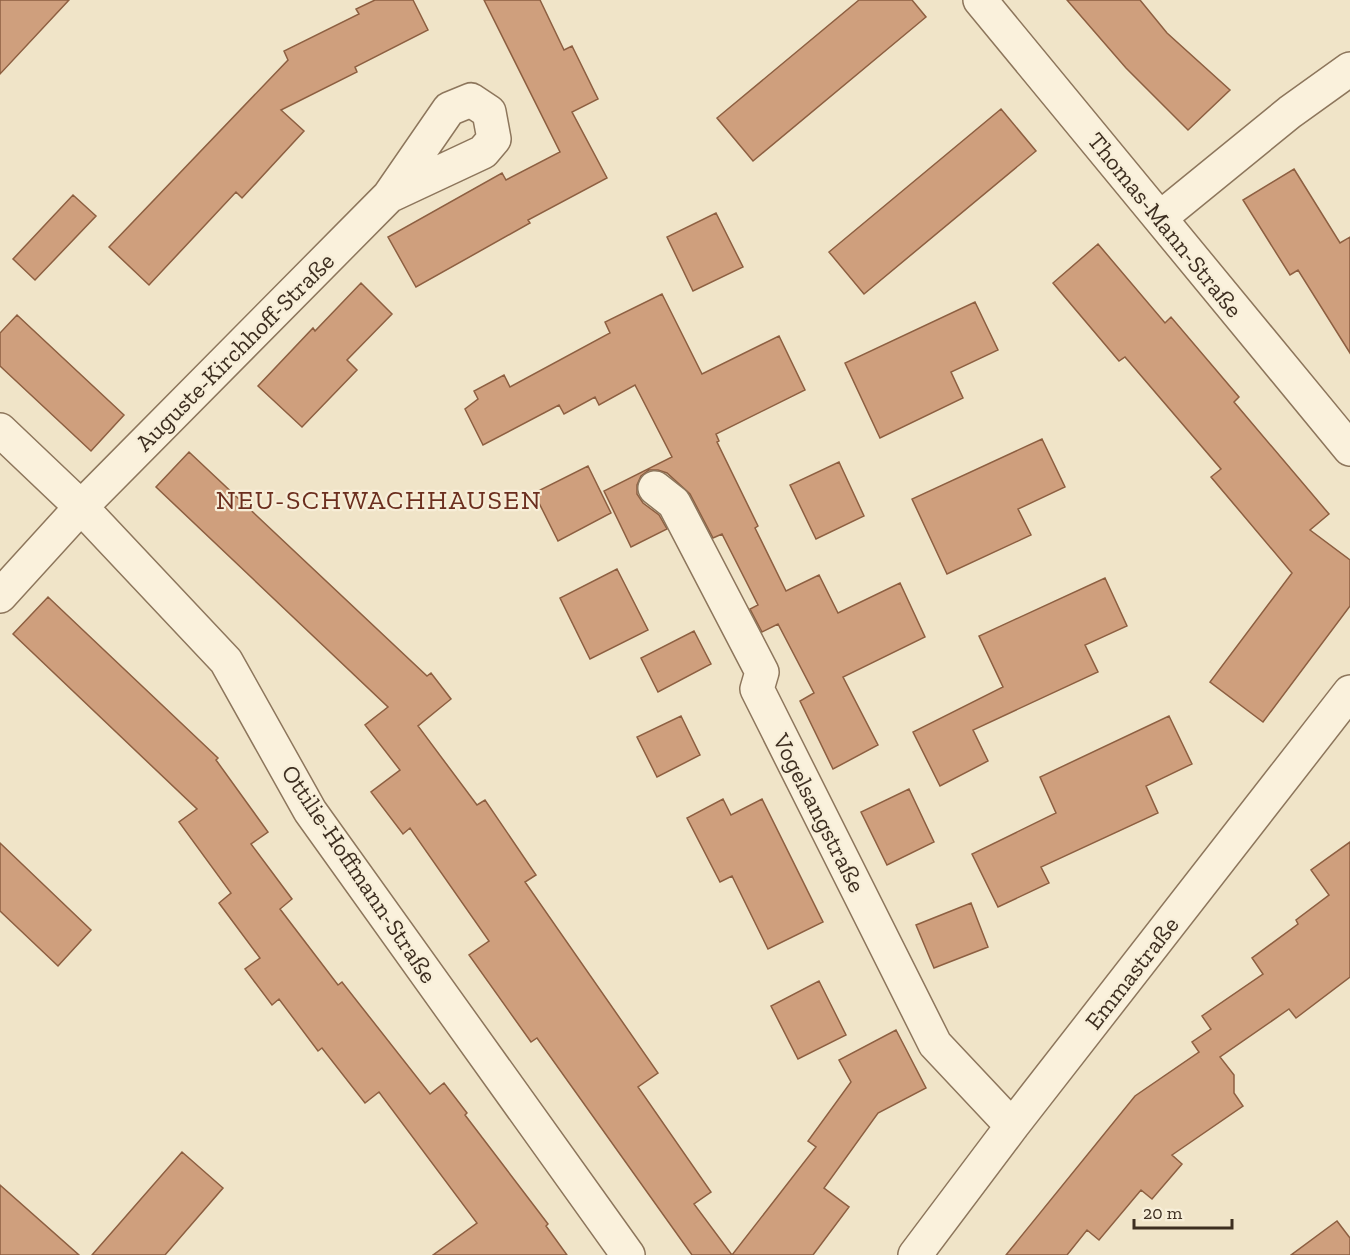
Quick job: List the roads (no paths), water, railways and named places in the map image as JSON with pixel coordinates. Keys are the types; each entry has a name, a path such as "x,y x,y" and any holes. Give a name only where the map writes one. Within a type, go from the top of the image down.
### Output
{"street":[{"name":"Thomas-Mann-Straße","path":"980,0 1350,449"},
{"path":"1160,218 1290,112 1350,69"},
{"name":"Auguste-Kirchhoff-Straße","path":"0,596 81,507 389,196"},
{"name":"Ottilie-Hoffmann-Straße","path":"0,430 81,507 226,661 310,811 628,1255"},
{"name":"Vogelsangstraße","path":"655,488 674,503 762,672 758,689 935,1044 1012,1126"},
{"name":"Emmastraße","path":"915,1255 1012,1126 1350,692"}],"district":[{"name":"NEU-SCHWACHHAUSEN","path":"379,500"}]}
